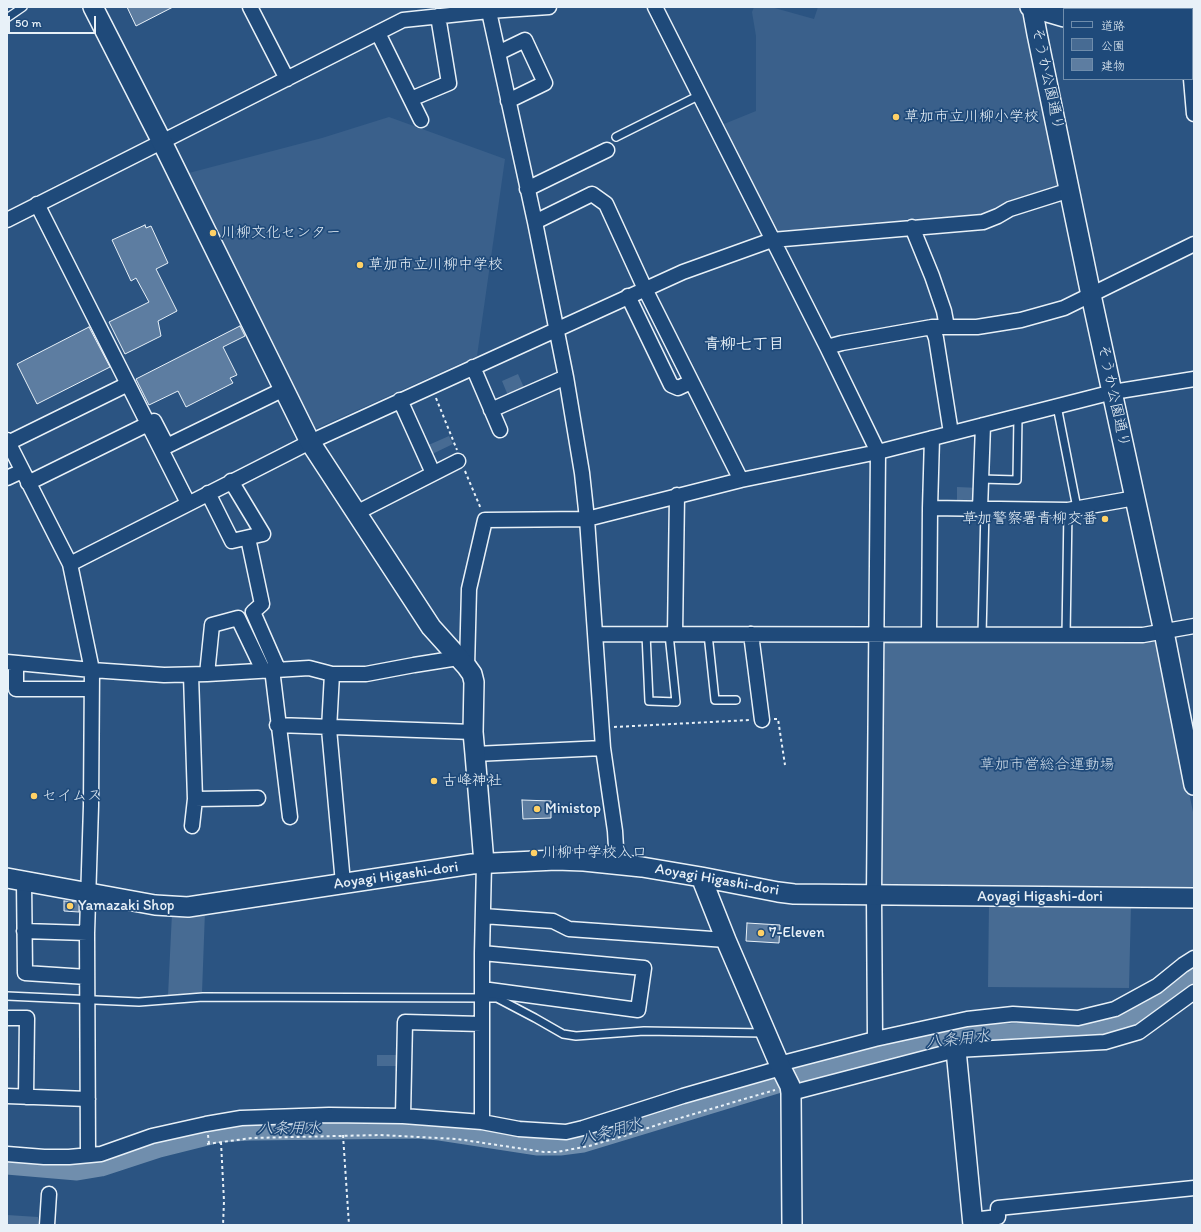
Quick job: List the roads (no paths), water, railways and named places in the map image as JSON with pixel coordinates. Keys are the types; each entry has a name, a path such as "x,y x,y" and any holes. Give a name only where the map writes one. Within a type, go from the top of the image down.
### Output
{"street":[{"path":"93,7 162,142 310,442 431,627 472,674 474,682 473,732 484,863 482,953 482,1122"},
{"path":"250,7 287,79"},
{"path":"7,220 403,20 488,9 549,7"},
{"path":"655,7 827,347 878,452 874,895 875,1039"},
{"path":"1032,7 1063,17"},
{"name":"そうか公園通り","path":"1032,7 1091,295 1192,760 1194,785"},
{"path":"488,9 535,222 566,377 582,473 587,518 602,728 615,831 617,864"},
{"path":"411,99 450,84 438,16"},
{"path":"378,33 421,120"},
{"path":"498,53 524,40 545,83 508,101"},
{"path":"1191,80 1194,114"},
{"path":"527,189 607,150"},
{"path":"70,564 310,442 683,272 772,240 983,222 1010,209 1070,190"},
{"path":"535,222 592,194 606,204 645,289 741,480"},
{"path":"37,204 188,503"},
{"path":"912,227 932,276 944,311 947,327"},
{"path":"827,347 932,327 977,327 1021,320 1064,308 1194,244"},
{"path":"628,296 671,385 678,388 691,382"},
{"path":"932,327 936,338 951,433"},
{"path":"473,367 500,430"},
{"path":"491,410 566,377"},
{"path":"462,663 468,589 485,520 587,518 741,480 878,452 1113,392 1194,379"},
{"path":"88,1155 87,933 91,806 92,670 70,564 8,442 128,384"},
{"path":"7,478 25,477 154,422 168,446 284,389"},
{"path":"400,400 433,473"},
{"path":"983,425 981,479 983,509"},
{"path":"929,634 932,438"},
{"path":"356,513 458,461"},
{"path":"208,493 232,541 262,534 231,481"},
{"path":"672,634 677,495"},
{"path":"930,508 1073,509 1135,498"},
{"path":"248,538 262,604 253,612 271,669 290,817"},
{"path":"208,674 212,624 238,618 271,669"},
{"path":"595,634 1143,635 1194,626"},
{"path":"751,634 762,720"},
{"path":"91,689 16,689 12,662 164,675 191,675 271,669 309,668 332,674 366,674 414,665 462,663"},
{"path":"332,674 329,726 343,883"},
{"path":"191,675 195,799 192,826"},
{"path":"278,725 473,732"},
{"path":"475,754 604,748"},
{"path":"195,799 258,798"},
{"name":"Aoyagi Higashi-dori","path":"16,879 155,905 188,907 484,863 556,860 617,864 701,877 778,892 874,895 1194,898"},
{"path":"701,877 726,940 767,1033 790,1090 792,1225"},
{"path":"16,879 24,932 25,973 87,976"},
{"path":"483,916 553,921 569,929 726,940"},
{"path":"24,932 87,933"},
{"path":"482,953 644,968 638,1010 482,994"},
{"path":"7,1154 44,1157 100,1154 152,1136 223,1120 241,1118 329,1115 404,1116 482,1122 519,1129 566,1132 780,1066 875,1039 967,1019 1013,1014 1078,1018 1115,1009 1157,986 1194,958"},
{"path":"790,1090 956,1050 1105,1042 1139,1032 1194,992"},
{"path":"7,1018 27,1018 26,1097"},
{"path":"404,1116 405,1022 482,1024"},
{"path":"956,1050 972,1223 998,1217 998,1208 1194,1188"},
{"path":"7,1096 88,1099"},
{"path":"47,1225 49,1194"}],"lane":[{"path":"7,18 23,7"},
{"path":"616,137 700,95"},
{"path":"1057,406 1073,509 1066,636"},
{"path":"981,479 1017,480 1018,416"},
{"path":"982,635 983,509"},
{"path":"646,634 649,701 676,702 672,634"},
{"path":"708,634 714,700 736,700"},
{"path":"7,996 139,1002 202,997 355,997 482,994 497,998 563,1034 576,1036 644,1031 767,1033"}],"waterway":[{"name":"八条用水","path":"7,1164 77,1170 101,1166 159,1147 219,1132 249,1130 417,1128 440,1130 538,1145 560,1145 583,1142 800,1076 938,1039 974,1035 1093,1031 1132,1016 1194,974"}],"place":[{"name":"草加市立川柳小学校","path":"896,117"},
{"name":"川柳文化センター","path":"213,233"},
{"name":"草加市立川柳中学校","path":"360,265"},
{"name":"草加警察署青柳交番","path":"1105,519"},
{"name":"古峰神社","path":"434,781"},
{"name":"セイムス","path":"34,796"},
{"name":"Ministop","path":"537,809"},
{"name":"川柳中学校入口","path":"534,853"},
{"name":"Yamazaki Shop","path":"70,906"},
{"name":"7-Eleven","path":"761,933"}],"district":[{"name":"青柳七丁目","path":"744,345"}],"park label":[{"name":"草加市営総合運動場","path":"1047,765"}]}
